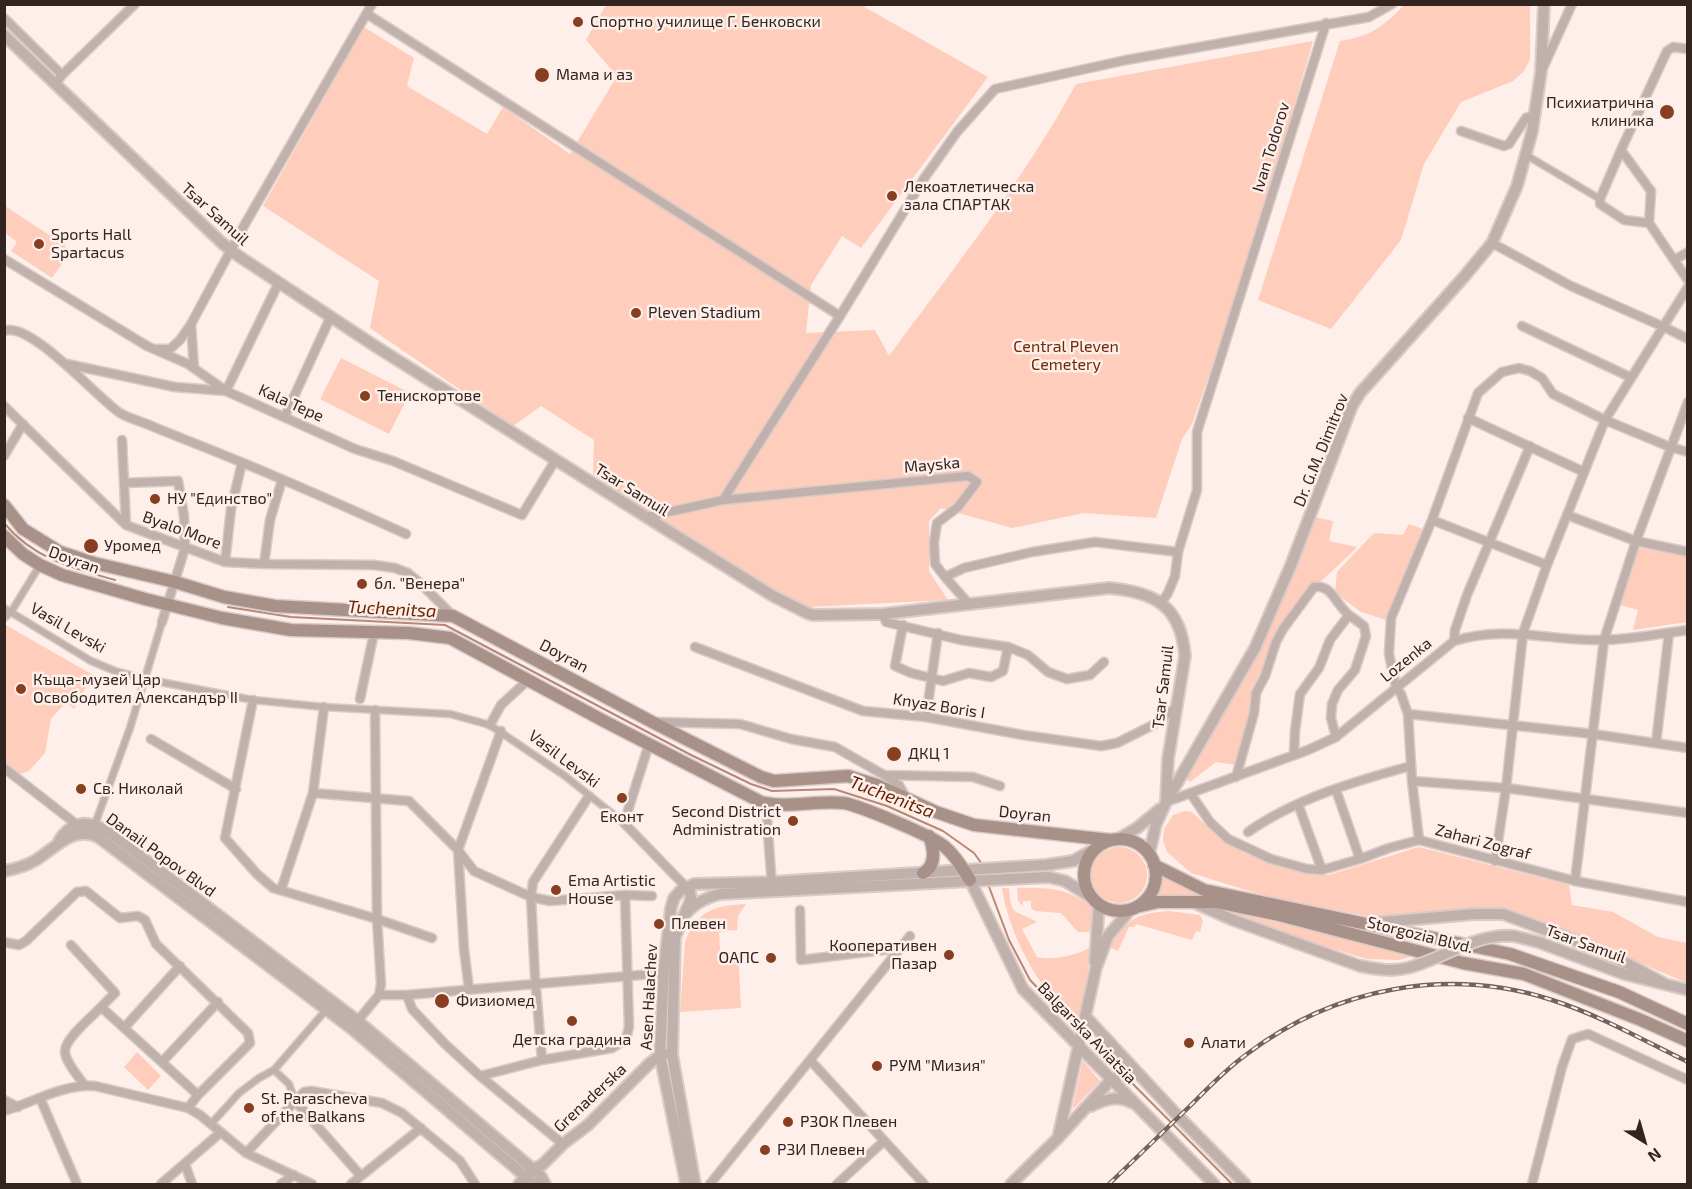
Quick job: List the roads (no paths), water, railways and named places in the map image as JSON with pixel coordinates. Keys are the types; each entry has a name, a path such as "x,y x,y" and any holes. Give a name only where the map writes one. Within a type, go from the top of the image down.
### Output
{"main road":[{"name":"Doyran","path":"4,505 23,529 60,552 224,597 275,606 453,616 652,722 761,777 774,781 848,776 877,785 907,800 974,825 1114,840"},
{"name":"Doyran","path":"4,536 15,548 40,566 89,583 222,618 291,630 409,633 450,638 761,802 845,804 928,836 945,847 974,875"},
{"path":"923,873 929,869 933,858 928,836"},
{"path":"1114,840 1136,843 1152,860 1154,884 1150,893 1133,908 1109,909 1095,900 1084,878 1084,868 1093,850 1114,840"},
{"name":"Storgozia Blvd.","path":"1152,860 1204,890 1510,954 1619,992 1688,1024"},
{"name":"Storgozia Blvd.","path":"1133,908 1158,902 1217,902 1463,963 1524,974 1632,1016 1688,1041"}],"street":[{"path":"4,18 59,79 135,4"},
{"path":"147,346 160,350 170,349 180,340 191,324 372,4"},
{"path":"723,500 923,180 957,132 995,89 1126,60 1369,17 1392,4"},
{"name":"Dr. G.M. Dimitrov","path":"1152,860 1156,824 1166,802 1255,648 1291,565 1352,406 1360,393 1492,243 1517,186 1526,154 1541,72 1544,4"},
{"path":"1541,72 1572,4"},
{"path":"367,14 840,316"},
{"name":"Ivan Todorov","path":"1161,603 1172,585 1197,490 1197,432 1326,24"},
{"name":"Tsar Samuil","path":"4,35 59,79 231,250 375,346 773,596 807,614 883,614 1109,588 1141,592 1161,603 1177,622 1184,639 1185,656 1168,759 1166,802"},
{"path":"1648,223 1624,220 1600,204 1600,199 1667,51 1673,48 1688,49"},
{"path":"1461,130 1507,146 1526,118 1534,115"},
{"path":"1621,150 1651,191 1648,223 1688,280"},
{"path":"1526,154 1600,199"},
{"path":"1492,243 1571,286 1688,339"},
{"path":"1674,260 1688,252"},
{"name":"Kala Tepe","path":"4,259 147,346 194,368 226,391 355,449 393,461 522,515 556,459"},
{"path":"66,364 175,387 226,391 279,282"},
{"path":"1495,861 1506,788 1523,633 1547,565 1605,420 1688,287"},
{"path":"285,416 331,316"},
{"path":"191,324 194,368"},
{"path":"1522,326 1630,377"},
{"path":"7,330 25,333 82,378 100,399 122,414 406,534"},
{"path":"1419,840 1412,781 1408,714 1396,687 1389,654 1391,618 1432,519 1478,393 1502,372 1519,368 1542,378 1554,394 1605,420 1670,447 1688,452"},
{"path":"1575,881 1604,640 1636,541 1688,402"},
{"name":"Byalo More","path":"4,406 126,525 225,562 374,565 395,568 408,573 419,582 453,616"},
{"path":"1468,418 1584,472"},
{"path":"4,456 22,423"},
{"path":"122,440 126,525"},
{"path":"1454,641 1455,630 1467,595 1530,446"},
{"path":"225,562 231,509 242,463"},
{"name":"Mayska","path":"646,517 723,500 968,476 976,482 958,507 937,523 934,542 935,564 945,577"},
{"path":"264,564 270,520 282,480"},
{"path":"95,824 145,679 185,548 184,516 178,481 124,483"},
{"path":"1567,516 1636,541 1688,552"},
{"path":"1432,519 1547,565"},
{"path":"969,604 945,577 964,568 1032,552 1095,542 1179,552"},
{"path":"4,618 40,566"},
{"path":"1236,777 1254,713 1256,693 1283,629 1314,587 1319,586 1328,589 1340,609 1364,626 1366,636 1355,670 1338,690 1332,704 1331,718 1336,737"},
{"name":"Vasil Levski","path":"8,610 91,662 145,679 253,700 324,707 450,714 490,725 565,776 624,823 686,887"},
{"path":"883,614 886,622 961,640 1008,647 1028,655 1048,672 1067,679 1090,675 1104,662"},
{"path":"1294,754 1294,731 1300,694 1319,668 1330,640 1349,615"},
{"path":"903,625 895,666 911,673 943,681 969,673 991,677 1003,671 1008,647"},
{"name":"Lozenka","path":"1166,802 1308,750 1336,737 1454,641 1472,635 1523,633 1604,640 1688,630"},
{"path":"360,699 374,633"},
{"path":"926,717 938,633"},
{"path":"1656,743 1669,633"},
{"name":"Knyaz Boris I","path":"695,647 863,711 926,717 1023,735 1101,746 1116,743 1153,725 1178,707"},
{"path":"490,725 501,705 528,680"},
{"path":"253,700 225,838 273,888 432,938"},
{"path":"281,890 313,794 324,707"},
{"path":"355,1025 379,995 381,984 377,919 375,710"},
{"path":"1408,714 1593,734 1688,748"},
{"path":"652,722 740,724 791,739 836,747 899,785 907,800"},
{"path":"469,989 459,850 501,731"},
{"path":"150,739 236,789"},
{"path":"624,823 649,744"},
{"path":"1248,832 1298,804 1411,766"},
{"path":"4,768 76,825"},
{"path":"884,775 973,777 1000,786"},
{"path":"1412,781 1506,788 1688,813"},
{"path":"1335,790 1360,859"},
{"path":"313,794 409,801 459,850 474,871 531,897 550,901 625,895 652,896"},
{"name":"Zahari Zograf","path":"1191,794 1210,822 1228,839 1271,859 1307,869 1322,870 1419,840 1575,881 1688,902"},
{"path":"542,1060 535,983 531,897 533,882 589,796"},
{"path":"1114,840 1153,816 1166,802"},
{"path":"771,804 767,819 772,887"},
{"path":"1298,804 1322,870"},
{"name":"Danail Popov Blvd","path":"76,825 95,824 110,833 355,1025 534,1179"},
{"path":"71,837 76,825"},
{"path":"4,871 28,864 57,844 64,833 76,825"},
{"name":"Danail Popov Blvd","path":"57,844 82,833 98,837 326,1010 355,1025"},
{"path":"686,887 694,884 772,887 1001,873 1063,863 1080,858 1093,850"},
{"path":"681,920 694,906 714,896 772,887 923,873 974,875"},
{"path":"1001,873 1057,879 1072,884 1095,900 1100,914 1094,956 1096,968"},
{"name":"Balgarska Aviatsia","path":"974,875 1023,989 1113,1078 1214,1185"},
{"name":"Asen Halachev","path":"686,1185 660,1055 664,974 672,903 686,887 691,899 676,931 674,947 672,1054 695,1185"},
{"path":"4,942 19,945 27,941 77,892 86,891 120,918 138,916 145,920 156,944 218,1002 248,1034 250,1043 188,1108"},
{"path":"480,1076 542,1060 612,1048 626,1039 629,1026 625,895"},
{"name":"Tsar Samuil","path":"1191,902 1233,920 1360,966 1386,970 1406,969 1480,939 1514,936 1538,942 1624,974 1688,990"},
{"path":"1058,1138 1096,968 1108,936 1133,908"},
{"path":"800,910 801,960 900,948"},
{"name":"Tsar Samuil","path":"1362,923 1474,914 1503,914 1576,941 1628,964 1663,983"},
{"path":"710,1185 910,936"},
{"path":"71,945 115,993 67,1044 65,1051 67,1058 85,1086"},
{"path":"124,1028 180,966"},
{"path":"379,995 664,974"},
{"path":"407,994 412,1009 480,1076 563,1144"},
{"path":"162,1062 218,1002"},
{"path":"101,1007 198,1095"},
{"path":"211,1124 239,1093 274,1070 326,1010"},
{"name":"Balgarska Aviatsia","path":"1084,1020 1245,1185"},
{"path":"1532,1185 1562,1067 1572,1039 1588,1034 1688,1080"},
{"path":"660,1055 672,1054"},
{"name":"Grenaderska","path":"534,1179 563,1144 588,1125 660,1055"},
{"path":"810,1060 924,1185"},
{"path":"274,1070 289,1084 295,1101 362,1176"},
{"path":"1011,1185 1086,1109 1113,1078 1127,1071 1139,1075"},
{"path":"4,1111 40,1098 85,1086 95,1086 188,1108 246,1153 312,1185"},
{"path":"246,1153 304,1092 311,1091 382,1103 402,1113 460,1161 475,1185"},
{"path":"40,1098 77,1185"},
{"path":"1086,1109 1112,1098 1126,1100 1139,1107"},
{"path":"4,1100 18,1107"},
{"path":"351,1185 421,1128"},
{"path":"161,1185 220,1133"},
{"path":"837,1185 884,1141"},
{"path":"185,1164 192,1185"},
{"path":"281,1185 294,1175"}],"waterway":[{"name":"Tuchenitsa","path":"4,523 41,554 69,566 115,580"},
{"name":"Tuchenitsa","path":"228,607 291,617 445,625 691,755 751,784 772,791 834,789 887,806 943,831 974,853 982,864"},
{"name":"Tuchenitsa","path":"988,884 1009,940 1030,980 1078,1030"},
{"name":"Tuchenitsa","path":"1085,1036 1121,1071"},
{"name":"Tuchenitsa","path":"1125,1076 1232,1184"}],"railway":[{"path":"1109,1184 1217,1079 1247,1054 1281,1031 1317,1013 1354,999 1393,990 1432,985 1472,985 1512,990 1552,1000 1587,1013 1688,1062"}],"place":[{"name":"Спортно училище Г. Бенковски","path":"578,22"},
{"name":"Мама и аз","path":"542,75"},
{"name":"Психиатрична клиника","path":"1667,112"},
{"name":"Лекоатлетическа зала СПАРТАК","path":"892,196"},
{"name":"Sports Hall Spartacus","path":"39,244"},
{"name":"Pleven Stadium","path":"636,313"},
{"name":"Тенискортове","path":"365,396"},
{"name":"НУ \"Единство\"","path":"155,499"},
{"name":"Уромед","path":"91,546"},
{"name":"бл. \"Венера\"","path":"362,584"},
{"name":"Къща-музей Цар Освободител Александър II","path":"21,689"},
{"name":"ДКЦ 1","path":"894,754"},
{"name":"Св. Николай","path":"81,789"},
{"name":"Еконт","path":"622,798"},
{"name":"Second District Administration","path":"793,821"},
{"name":"Ema Artistic House","path":"556,890"},
{"name":"Плевен","path":"659,924"},
{"name":"Кооперативен Пазар","path":"949,955"},
{"name":"ОАПС","path":"771,958"},
{"name":"Физиомед","path":"442,1001"},
{"name":"Детска градина","path":"572,1021"},
{"name":"Алати","path":"1189,1043"},
{"name":"РУМ \"Мизия\"","path":"877,1066"},
{"name":"St. Parascheva of the Balkans","path":"249,1108"},
{"name":"РЗОК Плевен","path":"788,1122"},
{"name":"РЗИ Плевен","path":"765,1150"}],"park label":[{"name":"Central Pleven Cemetery","path":"1066,356"}]}
